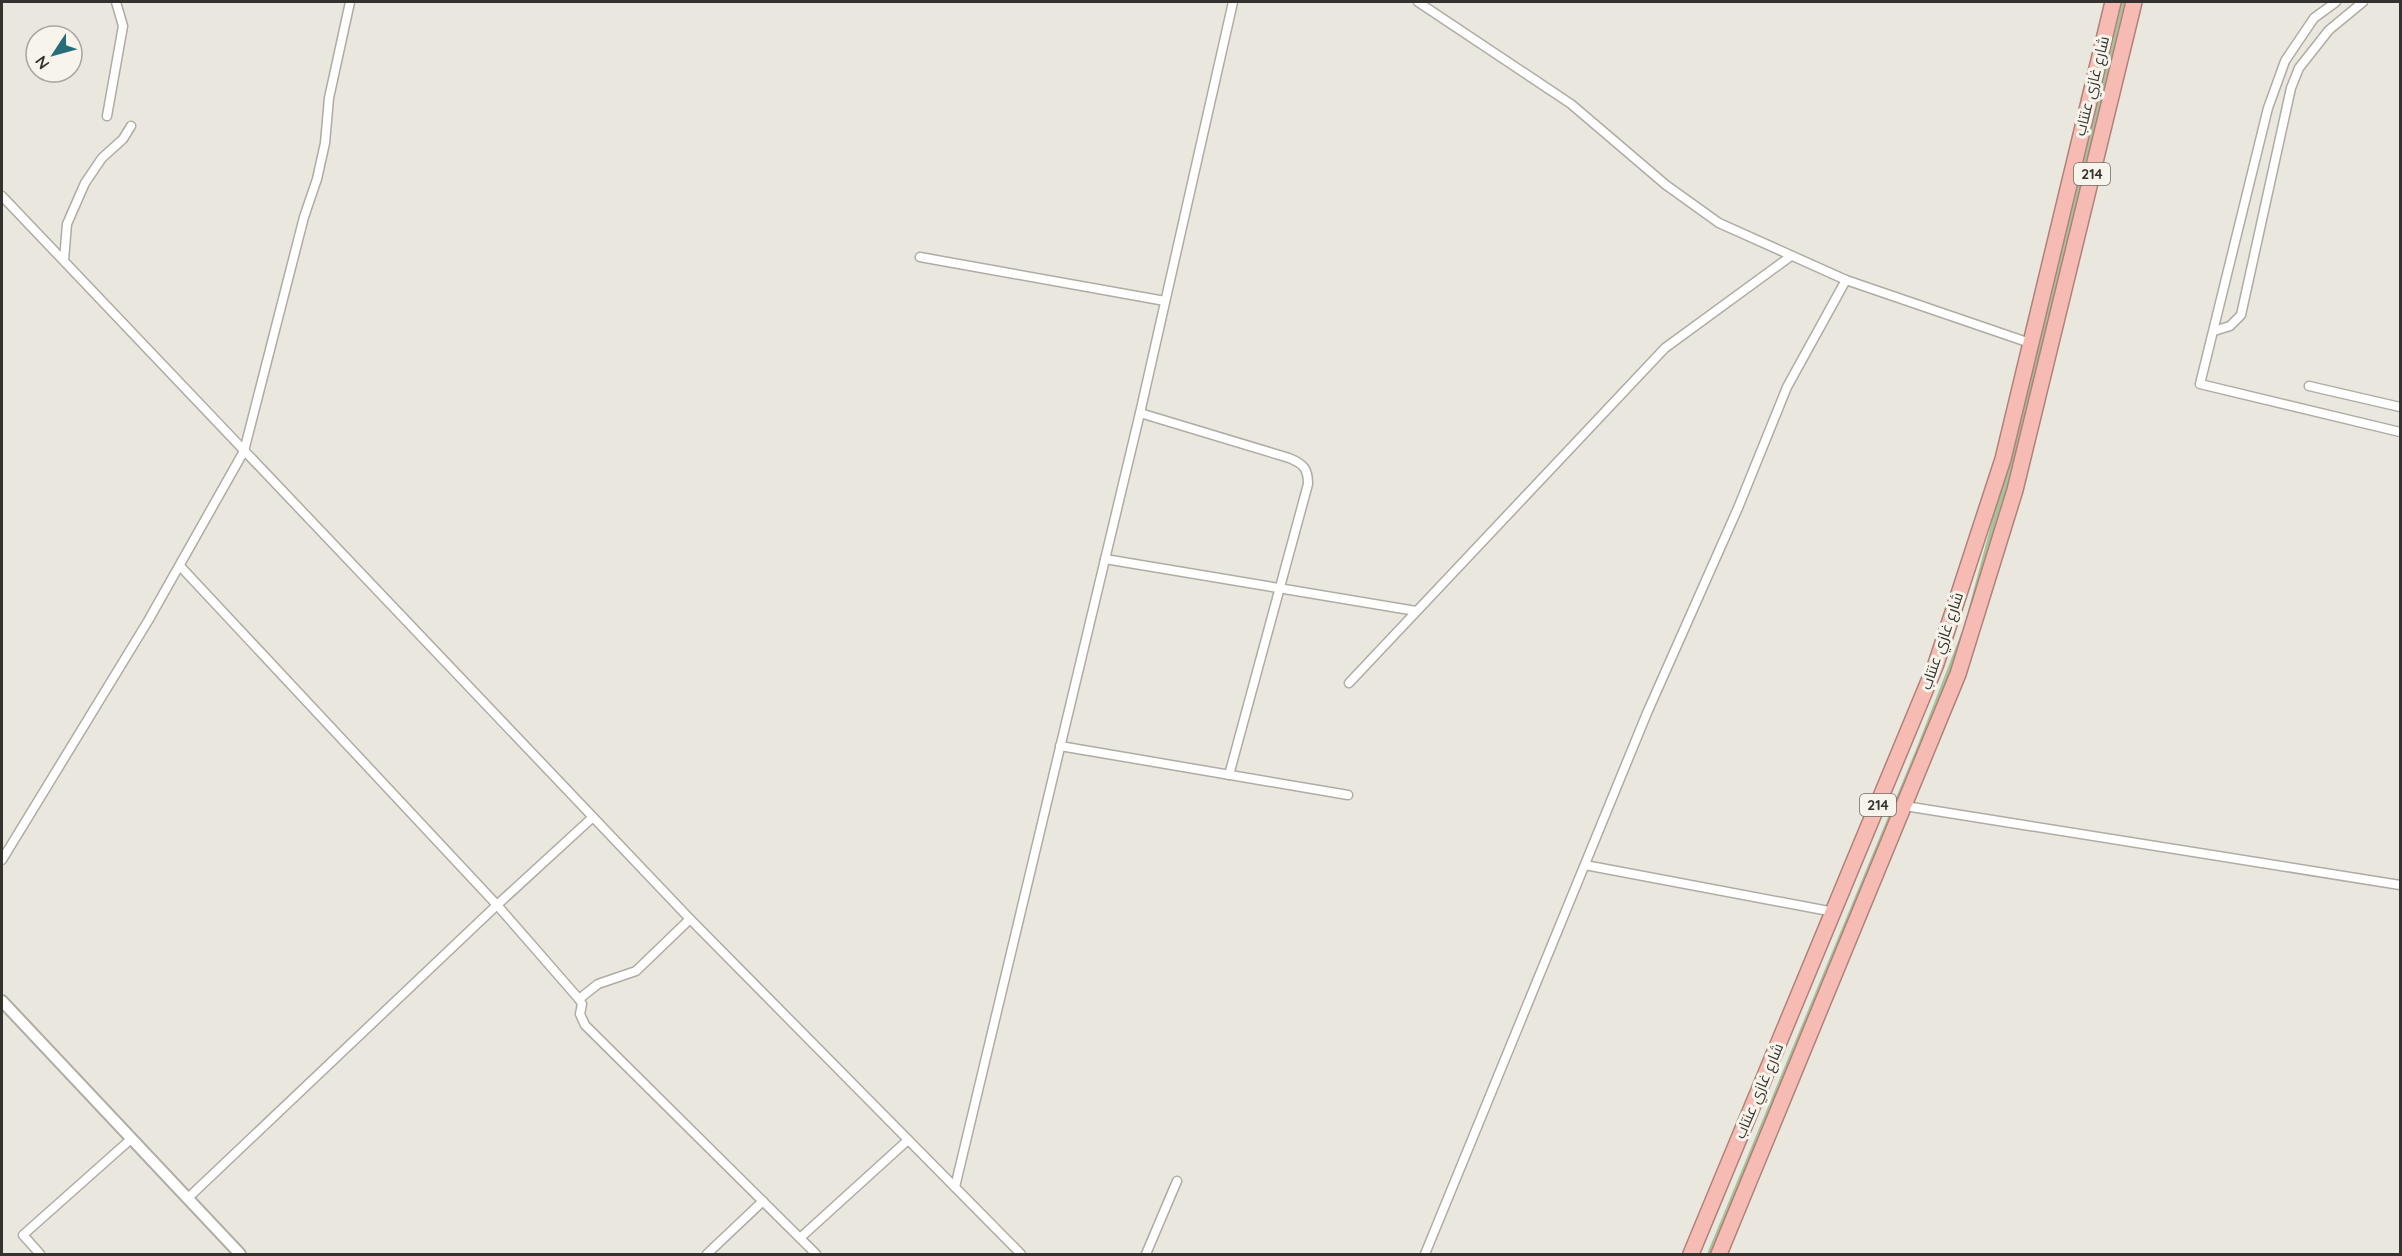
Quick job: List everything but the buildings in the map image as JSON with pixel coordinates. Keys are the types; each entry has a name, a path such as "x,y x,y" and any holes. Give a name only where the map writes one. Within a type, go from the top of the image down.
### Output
{"highway":[{"name":"شارع غازي عنتاب","path":"1691,1254 1936,663 2003,459 2113,2"},
{"name":"214","path":"1719,1254 1958,674 2015,490 2134,2"}],"street":[{"path":"107,116 123,26 116,2"},
{"path":"2,860 180,566 244,451 304,217 319,170 325,143 329,98 350,2"},
{"path":"956,1187 1140,413 1233,2"},
{"path":"1418,2 1571,104 1666,185 1719,223 1846,280 2030,343"},
{"path":"2336,2 2314,18 2284,61 2268,108 2200,384 2400,432"},
{"path":"2214,331 2230,326 2241,315 2285,111 2299,68 2329,30 2363,2"},
{"path":"64,260 67,224 85,183 102,158 123,139 131,126"},
{"path":"2,196 690,919 1021,1254"},
{"path":"1349,683 1665,348 1791,256"},
{"path":"920,257 1165,301"},
{"path":"1425,1254 1647,713 1738,508 1787,387 1846,280"},
{"path":"2309,386 2400,408"},
{"path":"1140,413 1302,464 1308,471 1308,484 1229,775"},
{"path":"1105,559 1416,611"},
{"path":"180,566 497,905 579,999 582,1004 580,1014 585,1025 816,1254"},
{"path":"1060,746 1348,795"},
{"path":"1905,806 2400,885"},
{"path":"188,1198 497,905 594,817"},
{"path":"1585,865 1834,912"},
{"path":"579,999 598,984 636,971 690,919"},
{"path":"2,1001 240,1254"},
{"path":"40,1254 23,1235 131,1139"},
{"path":"800,1238 908,1140"},
{"path":"1146,1254 1177,1181"},
{"path":"707,1254 763,1201"}],"green space":[{"path":"2122,2 2125,2 2010,484 1967,632 1712,1254 1707,1254 1917,747 1964,626 2041,338"}]}
